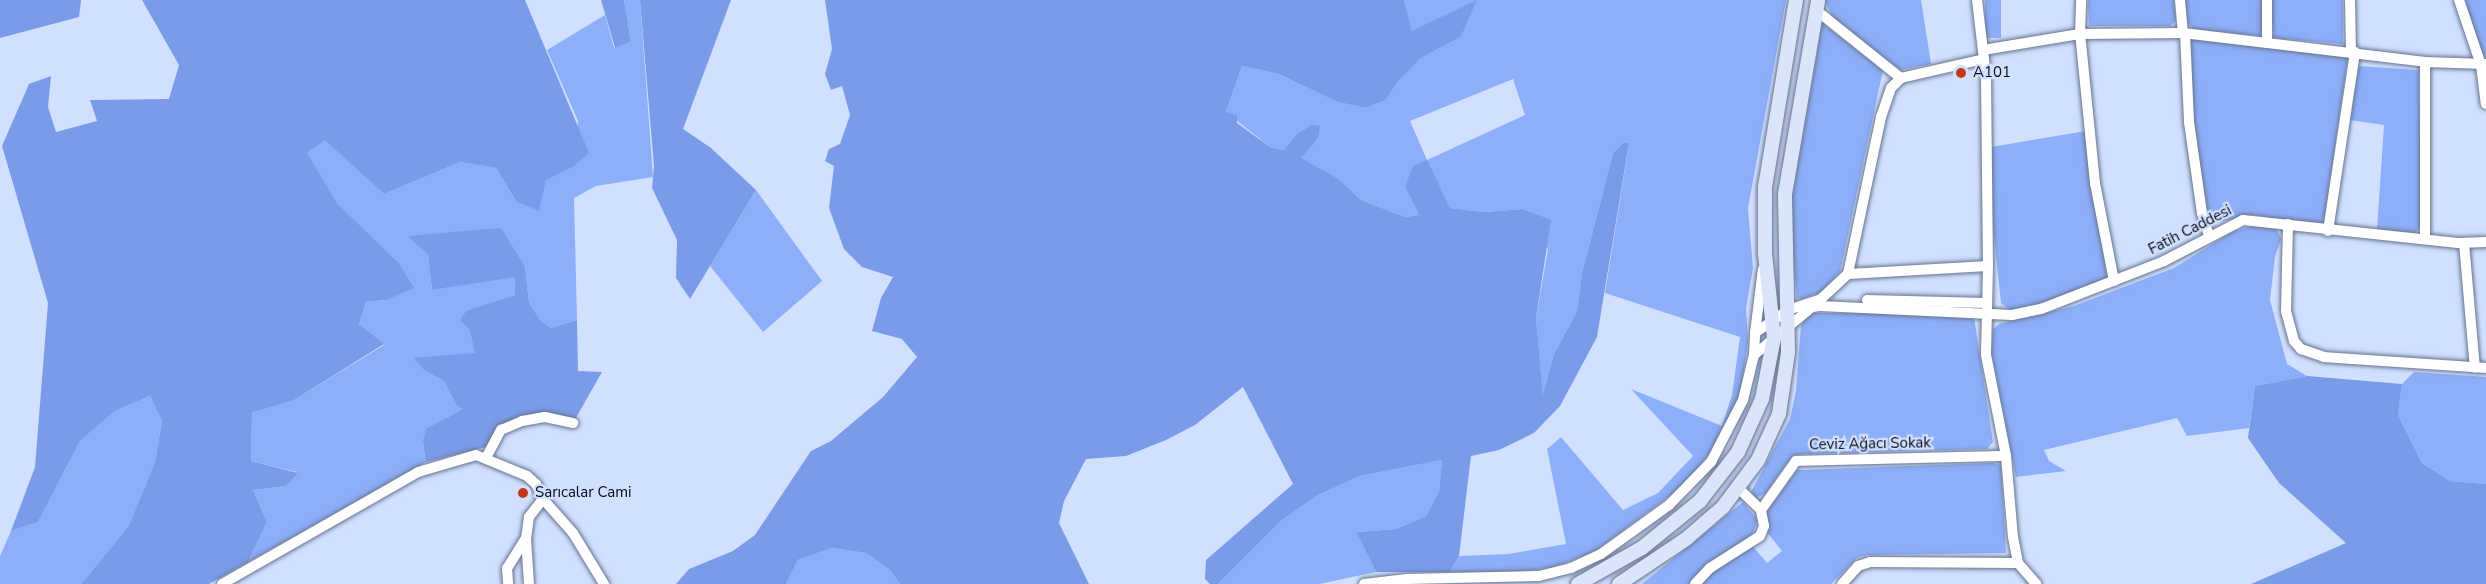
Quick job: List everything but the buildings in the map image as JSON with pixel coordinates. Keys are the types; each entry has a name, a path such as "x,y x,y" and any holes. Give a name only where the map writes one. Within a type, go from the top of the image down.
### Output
{"main road":[{"path":"1578,584 1654,540 1700,501 1719,479 1757,413 1767,385 1774,338 1765,254 1765,187 1796,0"},
{"path":"1619,584 1686,539 1739,489 1758,460 1779,414 1787,374 1788,310 1784,203 1817,5"}],"street":[{"path":"1977,0 1984,55 1988,266 1986,355 2006,456 2018,563 2036,584"},
{"path":"2081,0 2080,34 2095,183 2114,281"},
{"path":"2180,0 2189,122 2202,213 2209,236"},
{"path":"2267,0 2267,43"},
{"path":"2328,231 2353,52 2350,0"},
{"path":"2459,0 2483,65 2486,104"},
{"path":"1817,5 1902,78"},
{"path":"1821,299 1848,274 1884,103 1891,88 1902,78 1984,55 2080,34 2184,33 2425,62 2483,65"},
{"path":"2425,62 2425,239"},
{"name":"Fatih Caddesi","path":"1986,308 2012,315 2041,309 2174,257 2209,236 2243,220 2288,224 2328,231 2464,243 2486,242"},
{"path":"2288,224 2286,311 2294,341 2301,349 2324,357 2480,368 2464,243"},
{"path":"1364,584 1416,578 1539,576 1571,568 1601,554 1669,505 1711,462 1737,417 1754,355 1765,254"},
{"path":"1848,274 1988,266"},
{"path":"1755,333 1788,310 1821,299 1986,308"},
{"path":"1754,355 1788,327 1820,306 1986,308"},
{"path":"487,456 501,430 522,421 545,417 573,423"},
{"path":"222,584 418,472 462,456 487,456 532,480 543,500 573,532 604,584"},
{"name":"Ceviz Ağacı Sokak","path":"1761,510 1796,461 2006,456"},
{"path":"1695,584 1710,568 1750,546 1760,536 1764,526 1761,510 1739,489"},
{"path":"529,584 527,521 543,500"},
{"path":"508,584 507,568 526,538"},
{"path":"1842,584 1858,566 1870,562 2018,563"}],"shaded area":[{"path":"0,0 81,0 79,17 0,38"},
{"path":"142,0 525,0 589,153 573,167 546,180 539,211 516,201 496,168 460,162 384,194 325,140 307,153 337,203 398,262 414,288 386,300 366,302 359,324 384,344 294,400 252,412 251,461 298,473 286,486 253,490 267,522 248,562 209,584 81,584 128,527 155,462 162,421 150,396 115,411 80,441 38,522 11,531 35,467 48,303 2,146 29,84 51,76 48,107 56,132 97,121 90,100 169,99 179,65"},
{"path":"601,0 624,0 631,41 615,48"},
{"path":"624,0 640,0 653,177 596,186 574,198 577,320 551,328 540,320 529,302 525,267 409,236 428,255 432,290 515,276 515,295 467,310 476,353 425,371 444,381 457,406 464,409 446,418 423,443 426,462 248,562 267,522 253,490 286,486 297,472 251,461 252,411 294,400 384,345 359,324 366,302 386,300 398,262 337,203 306,154 325,139 384,194 460,162 496,168 516,201 546,179 573,167 578,121 547,50 605,15 614,48 631,40"},
{"path":"640,0 731,0 683,129 711,148 756,190 690,299 676,278 677,240 652,188 654,166"},
{"path":"825,0 1404,0 1412,31 1477,0 1461,37 1421,58 1397,83 1386,100 1366,108 1337,102 1279,74 1242,66 1226,112 1237,115 1237,123 1270,147 1284,150 1296,135 1312,125 1320,126 1318,138 1301,158 1339,179 1361,200 1405,217 1419,215 1405,187 1413,166 1427,160 1450,208 1484,212 1522,209 1551,220 1536,318 1543,395 1554,354 1577,311 1582,273 1613,153 1623,143 1629,143 1597,337 1560,406 1534,433 1499,450 1471,456 1459,556 1450,572 1376,572 1356,532 1396,529 1426,516 1439,491 1442,460 1360,476 1318,495 1282,520 1218,584 1210,584 1205,579 1206,560 1293,484 1243,387 1195,425 1166,440 1126,456 1086,459 1064,501 1059,523 1089,584 900,584 890,570 866,553 832,548 798,560 786,584 676,584 689,569 733,551 755,535 811,451 831,441 883,397 917,357 902,339 872,331 881,298 893,277 862,267 844,249 829,208 834,166 825,161 829,149 840,144 850,115 842,86 831,90 825,74 832,49"},
{"path":"1404,0 1786,0 1748,208 1753,268 1746,308 1748,342 1740,395 1720,440 1684,485 1594,552 1555,567 1514,573 1450,572 1459,556 1508,554 1566,544 1547,449 1561,437 1623,510 1658,493 1693,456 1631,389 1722,426 1732,395 1740,337 1605,293 1629,144 1623,143 1613,153 1582,273 1577,311 1554,354 1543,397 1536,318 1548,249 1522,209 1484,212 1450,208 1426,160 1405,187 1419,215 1405,217 1361,200 1339,179 1300,158 1318,138 1296,135 1284,150 1270,147 1226,112 1242,66 1279,74 1337,102 1366,108 1386,100 1397,83 1421,58 1461,37 1476,1 1412,32","holes":["1513,79 1525,115 1427,160 1410,121"]},
{"path":"1824,0 1921,0 1931,64 1900,70 1834,19"},
{"path":"1985,0 2001,0 2001,38 1985,38"},
{"path":"2088,0 2174,0 2176,21 2170,26 2089,26"},
{"path":"2184,0 2262,0 2263,32 2259,36 2194,29 2188,23"},
{"path":"2270,0 2343,0 2343,44 2274,38"},
{"path":"2465,0 2486,0 2486,57 2481,52"},
{"path":"1822,23 1883,70 1840,272 1821,292 1802,299 1797,298 1789,216"},
{"path":"2190,39 2348,57 2324,222 2316,225 2253,215 2210,224 2194,128"},
{"path":"2359,66 2419,70 2421,225 2415,233 2377,230 2384,125 2350,120"},
{"path":"2086,131 2107,277 2102,282 2038,305 2010,310 2001,303 1991,208 1991,147"},
{"path":"756,190 822,281 763,332 710,266"},
{"path":"2252,226 2277,229 2281,239 2275,257 2270,300 2287,364 2307,376 2255,386 2249,428 2187,436 2177,418 2044,450 2049,461 2066,471 2016,477 1991,351 1993,329 1999,324 2074,306 2174,268 2232,232"},
{"path":"501,228 525,267 529,302 540,320 551,328 577,320 578,371 602,372 573,423 554,418 505,428 490,446 426,462 423,443 426,429 463,409 457,406 444,381 425,371 414,358 475,353 470,330 460,320 467,310 515,295 515,277 432,290 428,255 408,236"},
{"path":"1811,313 1966,313 1974,317 1993,442 1987,449 1801,454 1790,459 1765,494 1755,498 1751,492 1790,419 1796,391 1801,325"},
{"path":"2414,372 2486,377 2486,484 2450,481 2422,463 2398,415 2402,384"},
{"path":"2307,376 2402,384 2398,415 2422,463 2450,481 2486,484 2486,584 2251,584 2346,543 2279,483 2248,438 2255,386"},
{"path":"150,396 162,421 155,462 128,527 81,584 0,584 0,556 11,531 38,522 80,441 115,411"},
{"path":"1442,460 1439,491 1426,516 1396,529 1356,532 1376,572 1319,584 1218,584 1282,520 1318,495 1360,476"},
{"path":"1993,463 2001,465 2006,553 1867,555 1857,558 1831,584 1642,584 1743,502 1758,520 1749,542 1767,563 1782,551 1767,532 1767,511 1797,470"},
{"path":"832,548 866,553 890,570 900,584 786,584 798,560"}],"place":[{"name":"A101","path":"1961,73"},
{"name":"Sarıcalar Cami","path":"523,493"}]}
